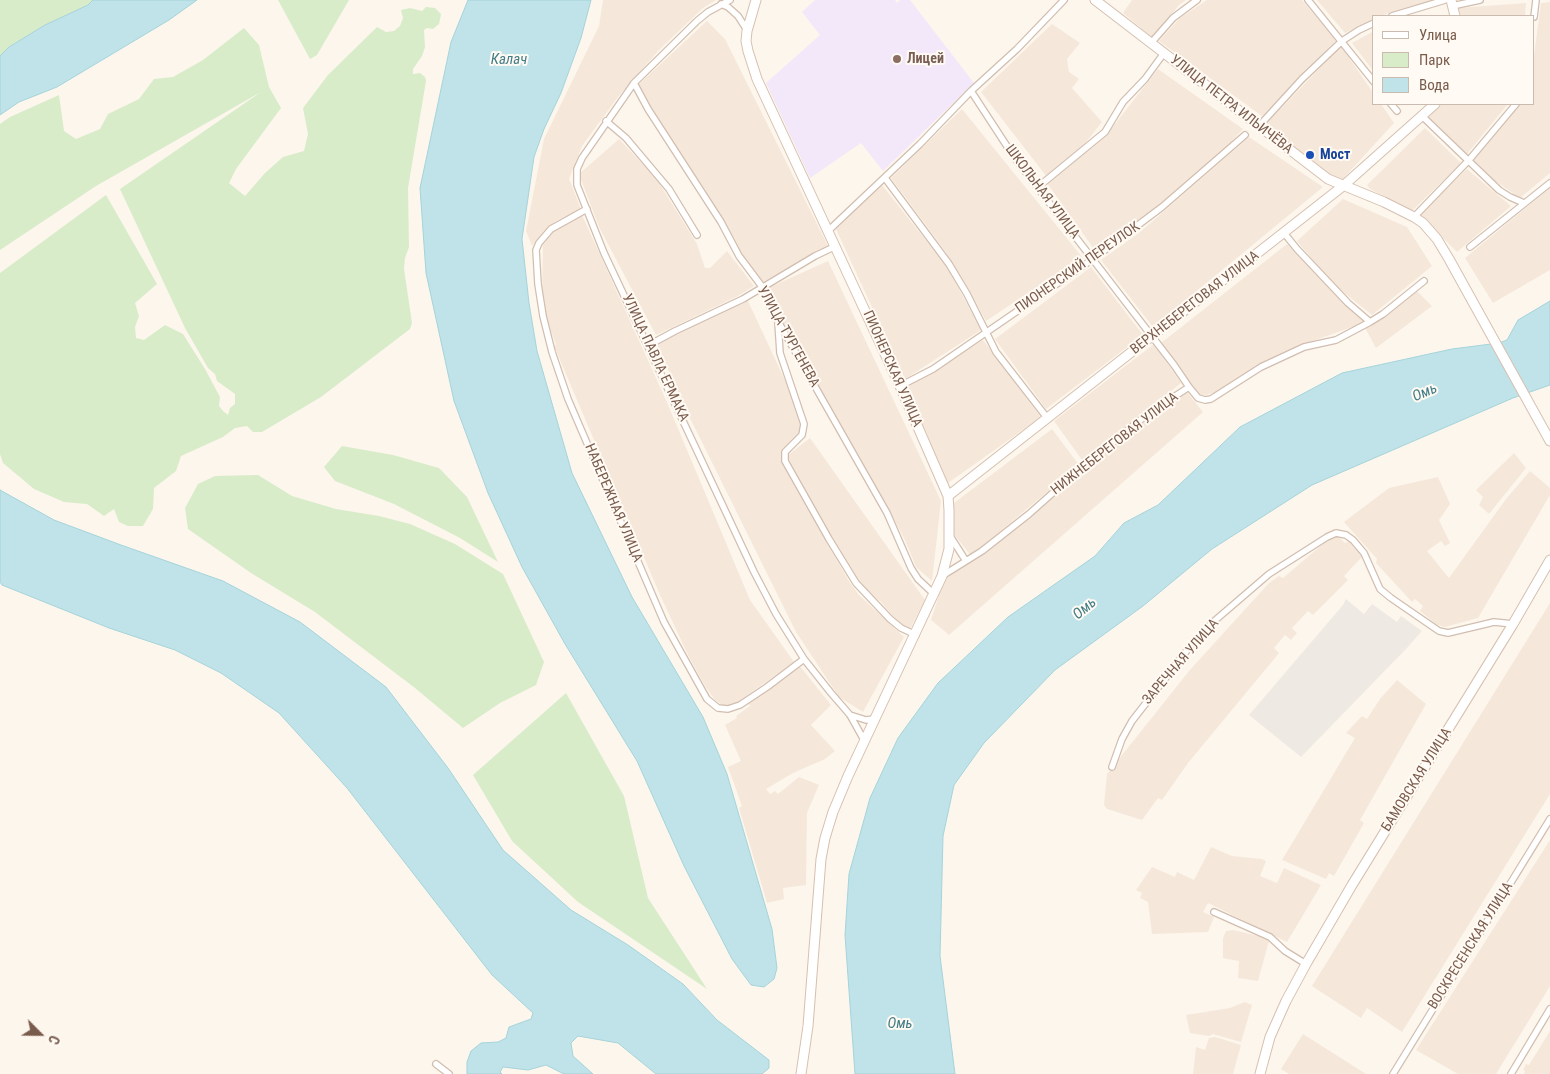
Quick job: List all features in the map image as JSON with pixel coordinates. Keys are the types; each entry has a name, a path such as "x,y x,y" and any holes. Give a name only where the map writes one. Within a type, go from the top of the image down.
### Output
{"street":[{"name":"УЛИЦА ПАВЛА ЕРМАКА","path":"730,0 697,21 634,83 606,121 577,168 577,185 604,253 649,345 754,572 776,614 804,659 850,714 864,740"},
{"name":"ПИОНЕРСКАЯ УЛИЦА","path":"756,0 747,30 748,51 757,79 836,246 948,496 950,536 947,559 942,576 916,635 864,740 833,812 825,838 821,859 808,1026 801,1074"},
{"path":"828,231 885,178 971,91 1017,49 1064,0"},
{"name":"УЛИЦА ПЕТРА ИЛЬИЧЁВА","path":"1095,0 1311,168 1328,179 1384,202 1423,223 1437,239 1474,302 1550,441"},
{"path":"1152,43 1173,18 1197,0"},
{"path":"1308,0 1372,79"},
{"path":"1396,15 1449,2 1480,0"},
{"path":"1534,15 1536,0"},
{"path":"1449,2 1455,15"},
{"path":"721,4 738,16 747,30"},
{"path":"1259,126 1342,41 1372,24"},
{"path":"1038,187 1105,132 1123,102 1145,79 1164,53"},
{"name":"УЛИЦА ТУРГЕНЕВА","path":"634,83 648,109 721,222 739,256 766,292 771,309 888,513 911,568 918,579 934,594"},
{"name":"ШКОЛЬНАЯ УЛИЦА","path":"971,91 1014,157 1189,387"},
{"path":"1392,105 1397,111"},
{"name":"ВЕРХНЕБЕРЕГОВАЯ УЛИЦА","path":"948,496 1343,186 1435,105"},
{"path":"1414,217 1469,160 1515,105"},
{"path":"1422,116 1499,190 1524,203"},
{"path":"606,121 626,138 669,189 697,235"},
{"name":"ПИОНЕРСКИЙ ПЕРЕУЛОК","path":"900,386 933,369 1093,259 1162,207 1245,135"},
{"path":"885,178 949,264 967,294 996,352 1048,418"},
{"path":"1470,247 1550,183"},
{"name":"НАБЕРЕЖНАЯ УЛИЦА","path":"586,209 551,229 539,243 536,250 538,284 543,316 552,352 568,399 664,622 707,698 718,708 728,709 740,705 804,659"},
{"path":"1284,233 1348,303 1370,322"},
{"path":"649,345 675,330 743,299 762,286 836,246"},
{"name":"НИЖНЕБЕРЕГОВАЯ УЛИЦА","path":"942,576 982,552 1029,514 1090,460 1150,413 1189,387 1198,398 1210,399 1261,367 1304,347 1336,340 1370,322 1424,281"},
{"path":"778,321 780,353 804,424 802,436 785,452 785,461 829,540 856,583 901,628 916,635"},
{"name":"ЗАРЕЧНАЯ УЛИЦА","path":"1112,767 1122,739 1132,721 1188,649 1212,623 1269,574 1336,533 1346,535 1364,553 1380,589 1390,598 1439,631 1448,633 1494,622 1513,624"},
{"path":"950,536 966,561"},
{"name":"БАМОВСКАЯ УЛИЦА","path":"1260,1074 1268,1044 1286,1001 1306,964 1550,560"},
{"path":"850,714 866,720 874,719"},
{"name":"ВОСКРЕСЕНСКАЯ УЛИЦА","path":"1393,1074 1550,819"},
{"path":"1214,912 1270,937 1284,951 1306,964"},
{"path":"1511,1074 1550,1008"},
{"path":"436,1064 449,1074"}],"shaded area":[{"path":"603,0 716,0 703,8 659,50 618,97 582,146 569,179 581,209 556,221 544,231 532,246 526,231 544,139 599,26"},
{"path":"815,0 895,0 897,3 900,0 910,0 974,83 883,171 861,143 810,178 766,83 820,35 802,12"},
{"path":"1132,0 1186,0 1179,5 1153,38 1123,13"},
{"path":"1207,0 1302,0 1336,40 1283,97 1262,116 1159,41 1180,18"},
{"path":"1317,0 1435,0 1383,15 1372,15 1372,20 1345,33"},
{"path":"1550,2 1550,173 1520,198 1491,178 1472,160 1518,105 1535,105 1535,48 1541,3"},
{"path":"1526,3 1525,15 1461,15 1458,8"},
{"path":"707,21 725,39 828,246 763,282 759,281 748,266 720,217 657,120 638,85"},
{"path":"1052,24 1080,43 1067,59 1069,72 1079,79 1072,88 1102,122 1079,151 1047,177 981,92"},
{"path":"1372,32 1372,69 1352,43"},
{"path":"1341,46 1372,91 1372,105 1382,105 1394,123 1340,182 1330,178 1325,171 1265,125"},
{"path":"1158,69 1243,129 1222,152 1163,203 1096,252 1047,183 1104,138"},
{"path":"1439,105 1507,105 1467,154 1427,118"},
{"path":"962,109 1082,257 986,321 945,251 891,178"},
{"path":"1425,128 1461,163 1412,211 1370,189 1367,185"},
{"path":"1249,137 1323,187 1153,327 1101,260 1139,233"},
{"path":"619,139 656,178 697,244 705,268 710,268 727,251 754,286 738,296 656,335 599,227 579,174"},
{"path":"1467,169 1511,206 1457,252 1419,214"},
{"path":"882,185 947,267 981,330 905,379 836,229"},
{"path":"1550,188 1550,270 1493,303 1465,258"},
{"path":"1343,199 1407,227 1432,266 1372,315 1332,283 1297,241"},
{"path":"582,215 666,400 750,600 794,662 732,706 725,707 715,700 689,657 660,595 554,346 556,345 546,317 542,297 543,243 546,242 546,239 554,231"},
{"path":"1287,244 1366,322 1310,342 1269,361 1218,392 1200,396 1161,343"},
{"path":"828,261 941,501 932,581 916,567 905,540 868,472 777,314 768,288"},
{"path":"1091,267 1143,335 1046,409 995,339"},
{"path":"1417,291 1432,306 1376,348 1365,328"},
{"path":"748,301 796,404 803,424 800,435 782,451 783,464 850,583 859,595 904,637 863,712 839,697 796,632 688,414 657,345 667,337 719,312"},
{"path":"983,340 1041,417 948,483 907,387"},
{"path":"1154,344 1181,383 1079,465 1082,460 1054,421"},
{"path":"1187,392 1203,412 949,635 931,620 944,580 989,549 1146,418"},
{"path":"1052,429 1079,465 971,556 953,533 954,503"},
{"path":"810,438 925,600 910,629 901,626 881,602 863,589 822,521 787,456"},
{"path":"1514,453 1526,468 1489,514 1479,505 1483,497 1476,490"},
{"path":"1530,471 1550,488 1550,495 1478,618 1445,627 1437,625 1420,611 1423,606 1415,599 1412,602 1376,563 1377,559 1344,522 1389,488 1438,477 1450,504 1439,520 1450,543 1445,546 1441,541 1427,551 1449,578 1506,499"},
{"path":"1337,535 1345,543 1349,541 1361,553 1362,557 1344,576 1348,580 1313,615 1308,611 1292,628 1297,633 1291,640 1285,635 1274,648 1279,653 1188,763 1162,800 1158,798 1142,820 1107,809 1104,805 1107,774 1189,671 1269,583 1279,576 1283,578 1331,537"},
{"path":"1346,599 1364,614 1372,604 1397,622 1401,616 1422,631 1301,757 1249,715 1343,605"},
{"path":"1550,603 1550,794 1402,1032 1367,1008 1361,1018 1312,986"},
{"path":"799,665 831,705 811,725 835,751 825,759 793,773 766,789 770,794 775,791 778,794 799,777 819,785 807,813 806,885 783,888 784,899 767,903 739,808 742,806 728,767 741,761 725,725 737,718 736,716 750,706 749,704 755,698"},
{"path":"1397,680 1426,704 1360,820 1364,823 1334,876 1329,873 1326,879 1282,860 1355,738 1346,733 1362,716 1367,719 1380,699"},
{"path":"1550,840 1550,986 1496,1074 1458,1074 1416,1050"},
{"path":"1211,847 1232,856 1266,861 1260,876 1277,883 1284,868 1321,885 1287,942 1208,903 1203,912 1214,917 1208,932 1152,934 1148,902 1140,898 1142,893 1136,890 1152,867 1175,877 1177,872 1194,880"},
{"path":"1233,930 1263,937 1269,941 1258,981 1238,978 1239,961 1223,958 1223,938 1226,931"},
{"path":"1245,1002 1252,1005 1241,1042 1213,1034 1209,1036 1190,1033 1186,1015 1230,1008"},
{"path":"1550,1031 1550,1074 1524,1074 1525,1071 1523,1070 1526,1064 1529,1065"},
{"path":"1303,1034 1366,1074 1289,1074 1281,1069"},
{"path":"1215,1037 1241,1045 1233,1074 1193,1074 1196,1047 1205,1050 1209,1038"}],"green space":[{"path":"0,0 93,0 88,5 45,25 9,47 0,56"},
{"path":"278,0 349,0 317,55 310,59"},
{"path":"426,7 435,8 441,14 439,24 433,29 427,28 424,30 425,47 422,56 413,69 413,74 420,73 425,77 426,81 408,188 409,247 404,269 412,323 410,329 321,397 262,432 253,432 247,426 235,428 223,437 181,456 176,471 154,488 153,509 143,526 128,526 119,522 114,509 104,516 87,504 64,502 34,489 3,463 0,454 0,273 106,195 157,284 135,303 139,316 135,327 136,338 144,340 165,325 183,334 220,397 219,406 228,415 230,408 235,404 235,394 217,381 215,374 208,368 185,328 120,189 261,92 96,186 0,250 0,124 10,117 59,95 64,131 76,139 100,129 108,114 139,99 154,79 173,77 203,60 244,28 259,45 269,87 281,108 236,169 229,183 245,196 265,173 283,157 304,151 308,134 303,108 328,75 377,27 386,32 394,31 400,26 403,18 401,10 410,8 422,11"},
{"path":"342,446 393,455 439,468 467,497 498,562 460,538 394,504 335,481 324,467"},
{"path":"258,475 292,496 336,509 379,516 410,524 455,544 503,574 544,662 536,685 500,703 463,728 415,688 315,612 251,573 188,529 185,508 198,484 215,476"},
{"path":"566,693 624,796 648,898 707,989 578,902 512,841 473,775"}],"water":[{"path":"93,0 197,0 169,20 57,87 19,102 0,115 0,56 9,47 45,25 88,5"},
{"name":"Калач","path":"468,0 591,0 581,38 561,93 544,129 534,157 522,239 529,303 537,351 572,473 632,597 703,717 727,774 772,929 777,968 774,979 764,987 751,985 732,959 684,866 637,761 565,644 522,567 488,493 454,401 426,273 420,188 451,42"},
{"name":"Омь","path":"1550,301 1550,385 1513,398 1312,485 1212,549 1143,606 1055,670 984,743 954,785 943,836 940,956 955,1074 855,1074 845,935 849,874 870,798 898,738 938,683 1008,617 1095,556 1124,523 1158,505 1240,427 1342,373 1452,349 1499,343 1507,340 1518,320"},
{"path":"0,490 54,520 223,581 300,622 386,687 448,768 503,850 571,910 628,945 683,984 717,1020 769,1060 769,1068 762,1074 656,1074 618,1043 578,1036 571,1043 573,1056 593,1074 564,1074 546,1065 528,1070 503,1067 500,1072 502,1074 467,1074 467,1062 471,1051 481,1043 498,1042 506,1038 509,1027 531,1019 533,1013 492,975 347,788 279,713 221,673 175,650 109,628 2,585 0,582"}],"place":[{"name":"Лицей","path":"897,59"},
{"name":"Мост","path":"1310,155"}]}
